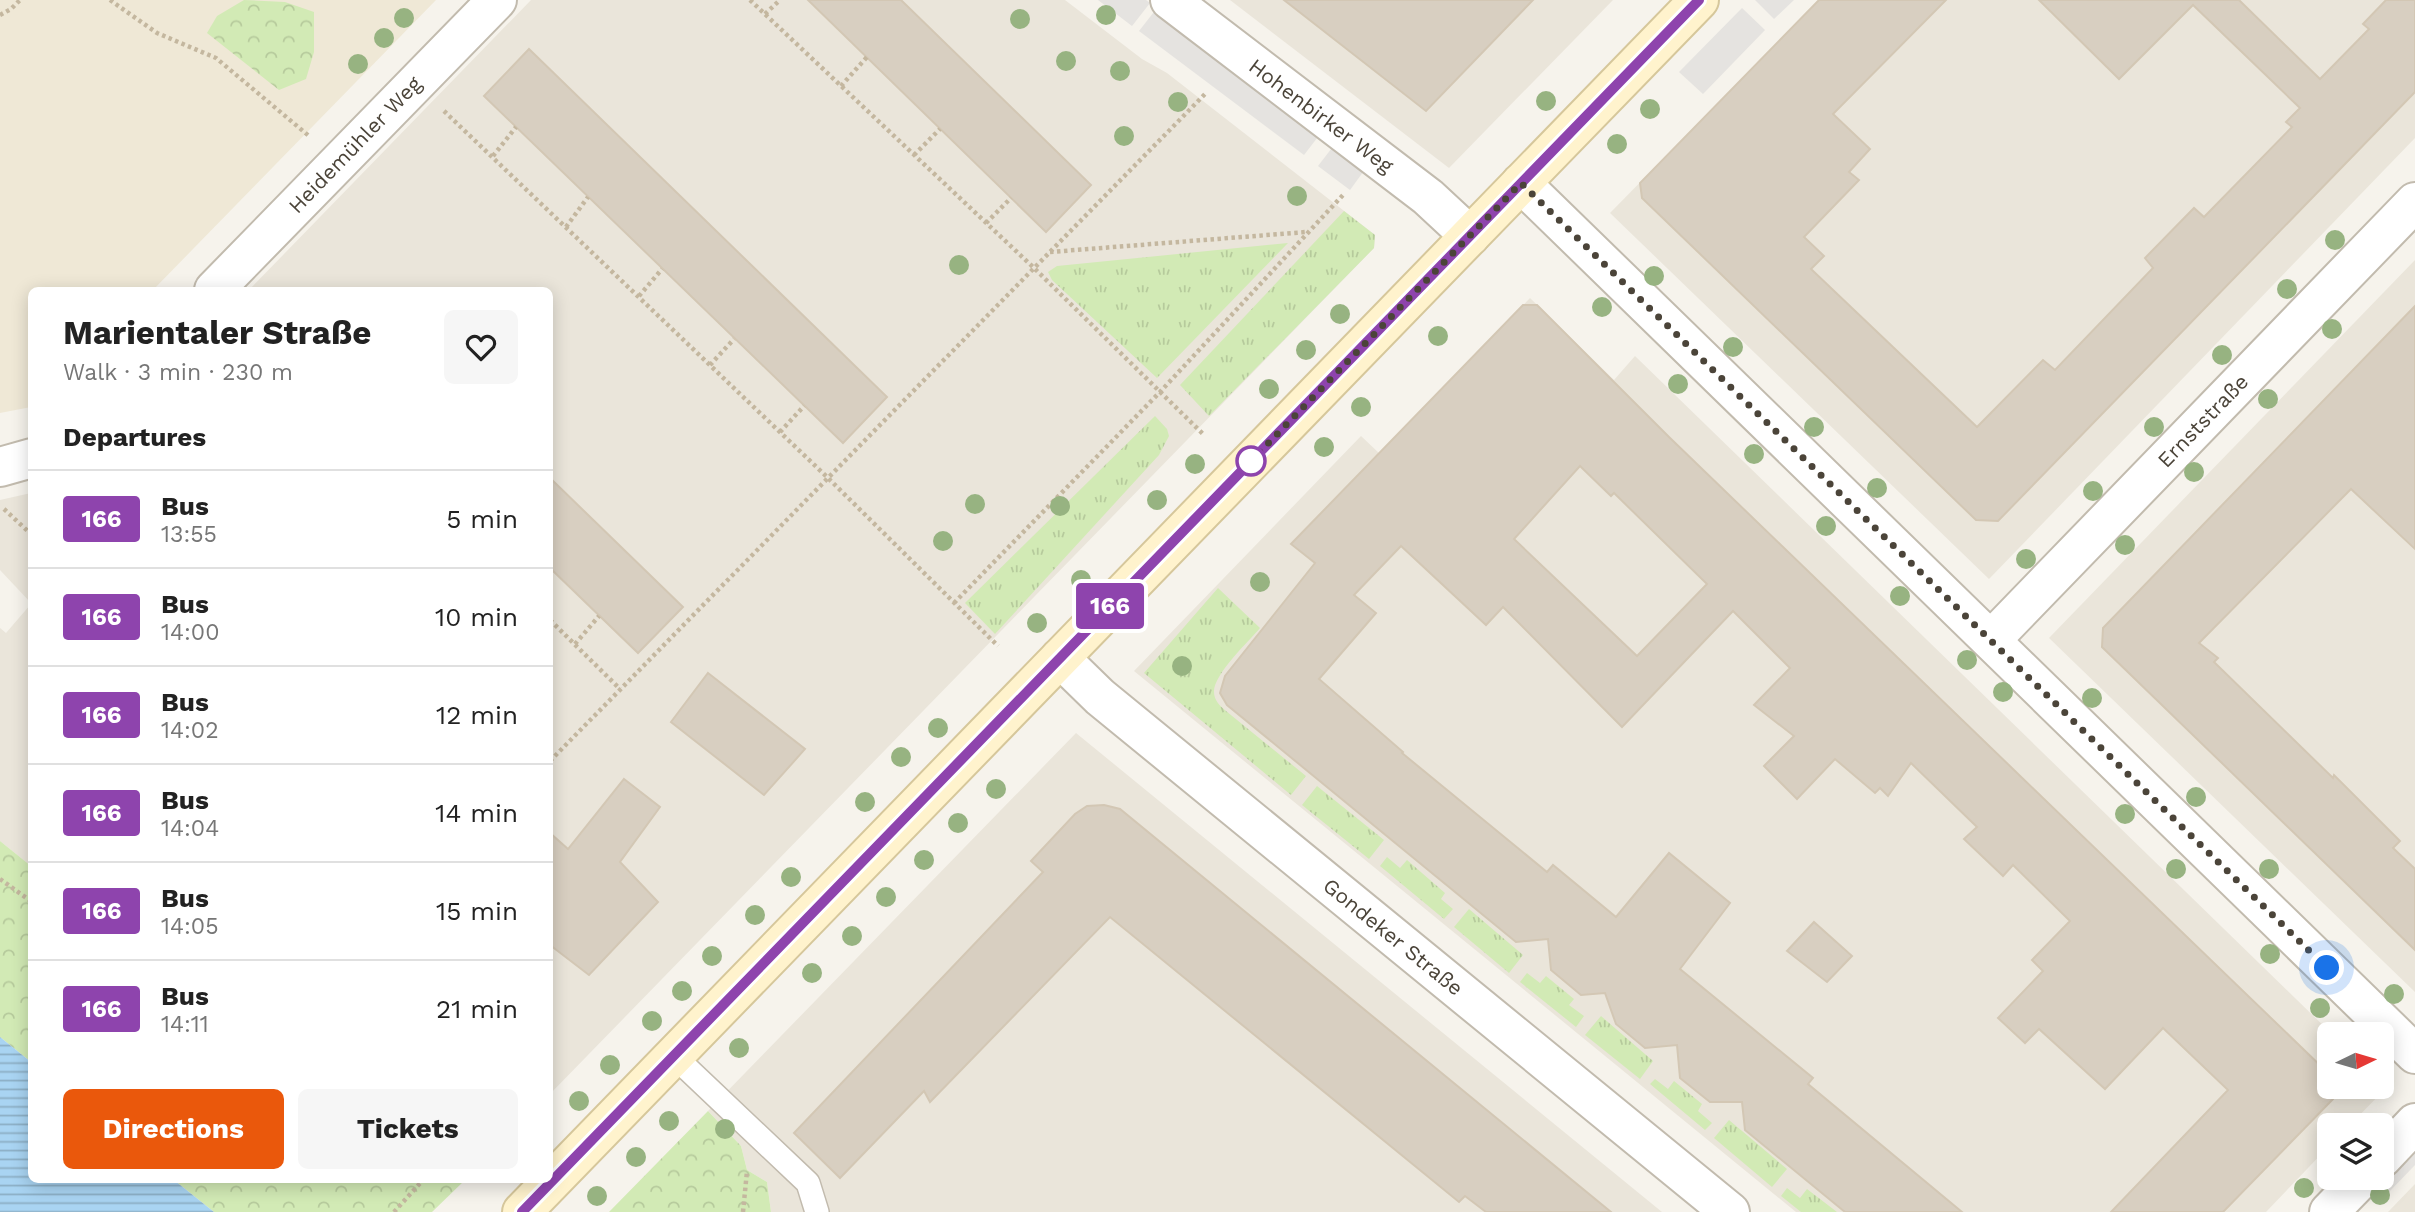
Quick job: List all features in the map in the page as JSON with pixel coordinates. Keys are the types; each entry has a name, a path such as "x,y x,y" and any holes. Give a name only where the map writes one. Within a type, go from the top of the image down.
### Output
{"street":[{"name":"Heidemühler Weg","path":"217,287 497,0"},
{"name":"Hohenbirker Weg","path":"1170,0 1428,197 1470,236"},
{"path":"553,1180 1699,0"},
{"path":"1521,183 2415,1054"},
{"name":"Ernststraße","path":"1991,640 2415,202"},
{"path":"0,467 28,459"},
{"name":"Gondeker Straße","path":"1060,658 1100,697 1730,1212"},
{"path":"2394,1145 2415,1123"},
{"path":"522,1212 550,1183"},
{"path":"2329,1212 2350,1190"}],"lane":[{"path":"674,1056 808,1182 817,1212"}],"path":[{"path":"0,15 20,0"},
{"path":"110,0 157,33 216,58 339,161"},
{"path":"750,0 1034,268 1203,434"},
{"path":"765,14 780,0"},
{"path":"841,86 867,57"},
{"path":"553,758 1206,93"},
{"path":"439,106 828,478 998,646"},
{"path":"493,156 516,127"},
{"path":"914,155 940,129"},
{"path":"954,603 1160,392 1343,195"},
{"path":"566,227 588,197"},
{"path":"986,223 1011,198"},
{"path":"1049,253 1308,232"},
{"path":"639,296 663,269"},
{"path":"710,365 734,339"},
{"path":"780,432 804,406"},
{"path":"0,505 28,530"},
{"path":"575,644 598,616"},
{"path":"553,623 620,689"},
{"path":"0,879 28,899"},
{"path":"394,1212 420,1183"}],"shaded area":[{"path":"0,0 436,0 156,287 28,287 28,408 0,413"},
{"path":"531,0 1065,0 1142,59 1167,73 1375,235 1374,248 553,1091 553,287 252,287"},
{"path":"1098,0 1146,0 1150,3 1132,26"},
{"path":"1230,0 1613,0 1449,168"},
{"path":"1755,0 1794,0 1774,19"},
{"path":"1819,0 2415,0 2415,138 1989,579 1610,213"},
{"path":"1157,8 1321,133 1304,155 1139,31"},
{"path":"1742,8 1765,30 1703,94 1679,72"},
{"path":"1335,144 1366,168 1350,190 1318,166"},
{"path":"2415,260 2415,992 2049,638"},
{"path":"1530,298 1614,380 1635,356 2320,1022 2317,1022 2317,1099 2375,1099 2362,1113 2317,1113 2317,1159 2266,1212 1796,1212 1134,671 1361,436 1380,454"},
{"path":"28,494 28,600 0,570 0,500"},
{"path":"28,607 28,864 0,841 0,628 6,633"},
{"path":"1076,733 1662,1212 771,1212 767,1182 747,1170 741,1146 708,1111"},
{"path":"2415,1149 2415,1165 2394,1187 2394,1170"},
{"path":"2415,1184 2415,1212 2388,1212"}],"green space":[{"path":"244,0 285,2 314,12 314,52 306,79 279,90 207,33 217,16"},
{"path":"1344,211 1375,235 1374,248 1209,416 1180,385"},
{"path":"1288,243 1157,378 1052,280 1048,272 1057,266"},
{"path":"1155,416 1167,429 1169,436 1159,455 995,634 965,603"},
{"path":"1218,588 1260,628 1219,677 1215,685 1215,698 1224,709 1306,776 1291,795 1144,673"},
{"path":"1317,786 1384,840 1369,859 1302,805"},
{"path":"0,841 28,864 28,1060 0,1037"},
{"path":"1387,857 1400,868 1407,860 1445,893 1441,899 1453,909 1444,919 1380,866"},
{"path":"1469,909 1523,955 1509,973 1454,927"},
{"path":"1527,973 1540,983 1546,976 1574,999 1569,1005 1584,1016 1576,1027 1520,982"},
{"path":"1601,1016 1653,1061 1640,1079 1585,1035"},
{"path":"1655,1079 1668,1089 1674,1081 1702,1104 1698,1111 1712,1123 1705,1130 1650,1084"},
{"path":"708,1111 741,1146 747,1170 767,1182 771,1212 609,1212"},
{"path":"1729,1120 1787,1169 1772,1187 1714,1138"},
{"path":"178,1183 462,1183 432,1212 214,1212"},
{"path":"1787,1188 1800,1198 1807,1189 1837,1212 1801,1212 1781,1196"}],"water":[{"path":"0,1037 28,1060 28,1183 178,1183 214,1212 0,1212"}],"building":[{"path":"808,0 901,0 1091,185 1046,232"},
{"path":"1284,0 1533,0 1426,111"},
{"path":"1819,0 1946,0 1833,114 1870,149 1849,172 1859,180 1804,237 1824,256 1811,269 1977,427 2043,360 2055,370 2153,268 2145,258 2194,208 2204,217 2292,127 2286,122 2300,108 2193,5 2119,79 2039,0 2239,0 2320,79 2369,29 2363,24 2386,0 2415,0 2415,92 1998,521 1976,520 1642,198 1640,183"},
{"path":"529,49 887,397 843,443 484,96"},
{"path":"1523,305 1537,305 1669,437 2317,1062 2317,1099 2333,1099 2223,1212 2111,1212 2228,1090 2163,1028 2105,1089 2039,1029 2025,1043 1998,1018 2043,971 2032,960 2070,921 2013,865 2003,876 1964,839 1977,827 1911,763 1888,796 1880,788 1875,793 1835,759 1797,799 1764,766 1794,736 1754,705 1790,668 1733,611 1622,727 1503,607 1486,625 1401,546 1354,595 1376,613 1319,679 1402,753 1547,872 1553,865 1616,917 1669,853 1730,903 1680,969 1813,1078 1808,1084 1962,1212 1845,1212 1745,1130 1742,1102 1710,1102 1680,1078 1677,1045 1645,1048 1616,1024 1605,993 1581,995 1551,970 1548,939 1516,942 1227,705 1220,693 1225,676 1315,563 1291,544","holes":["1580,466 1611,496 1614,493 1707,584 1637,656 1514,539"]},
{"path":"2415,306 2415,549 2351,489 2199,643 2218,658 2214,662 2400,841 2393,848 2415,869 2415,950 2102,647 2103,628"},
{"path":"553,481 683,607 638,653 553,571"},
{"path":"708,673 805,749 764,795 671,722"},
{"path":"624,779 660,807 620,862 658,902 589,975 553,947 553,836 568,849"},
{"path":"1104,805 1120,809 1611,1212 1486,1212 1465,1196 1459,1202 1110,917 930,1102 924,1091 840,1178 794,1133 1043,872 1031,861 1075,814 1087,806"},
{"path":"1814,922 1852,956 1827,982 1787,951"}],"bus line":[{"name":"166","path":"553,1180 1699,0"},
{"name":"166","path":"522,1212 550,1183"}],"route":[{"path":"1251,461 1521,183 2327,968"}]}
